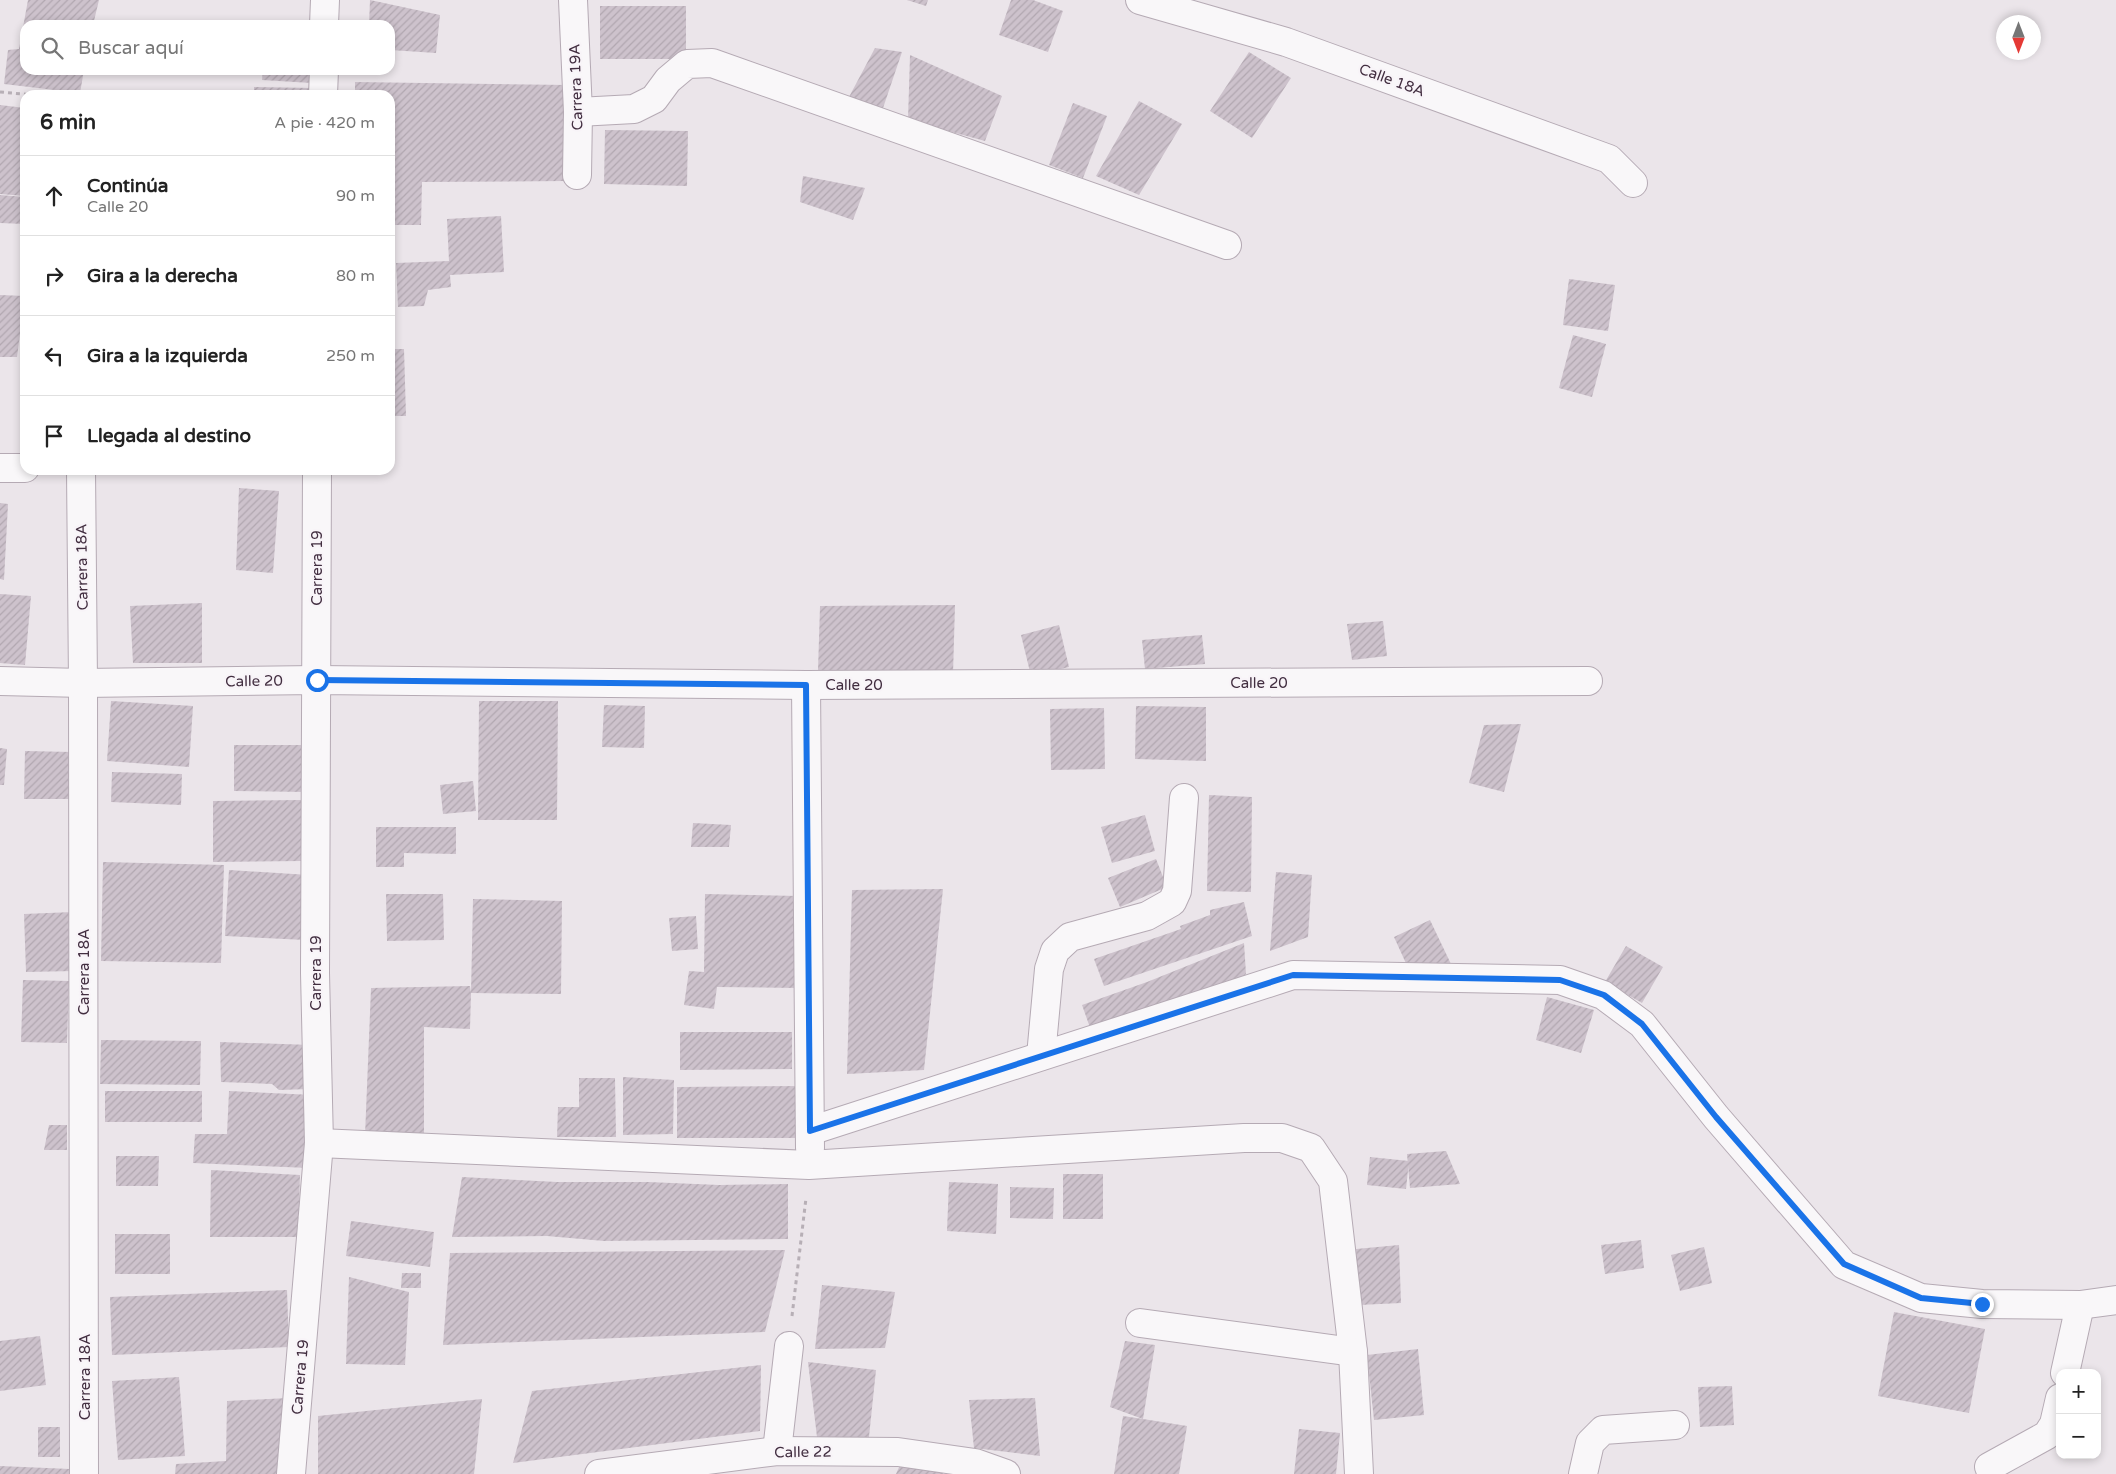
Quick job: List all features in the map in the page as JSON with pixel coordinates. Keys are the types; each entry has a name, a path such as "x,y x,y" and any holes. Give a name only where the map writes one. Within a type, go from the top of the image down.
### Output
{"street":[{"path":"324,20 325,0"},
{"name":"Carrera 19A","path":"573,0 578,112 577,175"},
{"name":"Calle 18A","path":"1140,0 1286,42 1609,159 1633,183"},
{"path":"578,112 634,109 654,99 668,80 687,64 712,63 1227,246"},
{"path":"323,90 324,75"},
{"path":"0,468 20,468"},
{"name":"Carrera 18A","path":"81,475 84,1474"},
{"name":"Carrera 19","path":"292,1474 319,1144 315,973 317,475"},
{"name":"Calle 20","path":"0,681 83,683 317,680 806,685 1588,681"},
{"path":"806,685 809,1165"},
{"path":"1041,1056 1050,969 1055,951 1070,937 1147,916 1172,902 1177,892 1184,798"},
{"path":"810,1131 1293,975 1560,980 1604,995 1642,1024 1716,1117 1844,1264 1921,1298 1982,1304 2080,1305 2116,1300"},
{"path":"319,1144 809,1165 1244,1138 1282,1138 1311,1148 1333,1181 1353,1352 1359,1474"},
{"path":"2066,1369 2080,1305"},
{"path":"1140,1323 1353,1352"},
{"path":"777,1451 789,1346"},
{"path":"1989,1467 2047,1435 2054,1424 2056,1414"},
{"path":"1583,1474 1590,1443 1604,1430 1675,1424"},
{"name":"Calle 22","path":"599,1474 777,1451 898,1452 975,1463 1006,1474"}],"path":[{"path":"0,92 20,94"},
{"path":"789,1346 809,1165"}],"building":[{"path":"28,0 99,0 94,20 24,20"},
{"path":"370,0 440,15 436,53 395,50 395,20 369,20"},
{"path":"907,0 928,0 926,6"},
{"path":"1011,0 1033,0 1063,11 1048,52 999,35"},
{"path":"600,6 686,6 686,59 600,59"},
{"path":"20,44 20,75 83,75 81,90 55,90 4,84 8,50 19,49"},
{"path":"875,48 902,52 883,108 849,97"},
{"path":"1249,52 1291,78 1252,138 1210,111"},
{"path":"910,55 1002,96 985,141 908,120"},
{"path":"262,75 313,75 312,83 262,80"},
{"path":"355,82 568,85 566,181 422,182 421,225 395,225 395,90 355,90"},
{"path":"254,87 311,88 311,90 254,90"},
{"path":"1139,101 1182,124 1139,195 1096,176"},
{"path":"1073,103 1107,116 1083,178 1049,165"},
{"path":"0,105 20,107 20,196 0,194"},
{"path":"605,130 688,131 687,186 604,184"},
{"path":"803,176 865,188 853,220 800,202"},
{"path":"0,195 20,197 20,224 0,223"},
{"path":"501,216 504,272 450,275 451,287 428,290 424,306 398,307 396,263 449,261 447,219"},
{"path":"1569,279 1615,285 1608,331 1563,325"},
{"path":"0,295 20,296 20,334 17,357 0,357"},
{"path":"1573,335 1606,344 1592,397 1559,388"},
{"path":"395,349 404,349 406,416 395,416"},
{"path":"239,488 279,491 273,573 236,570"},
{"path":"0,503 8,504 4,580 0,579"},
{"path":"0,594 31,596 25,665 0,663"},
{"path":"202,603 202,663 133,663 130,606"},
{"path":"955,605 953,674 818,671 820,606"},
{"path":"1383,621 1387,656 1352,660 1347,624"},
{"path":"1059,625 1069,667 1031,676 1021,635"},
{"path":"1202,635 1205,664 1145,669 1142,640"},
{"path":"111,701 193,706 189,767 107,761"},
{"path":"479,701 558,701 557,820 478,820"},
{"path":"604,705 645,706 644,748 602,747"},
{"path":"1136,706 1206,707 1206,761 1135,759"},
{"path":"1104,708 1105,769 1051,770 1050,709"},
{"path":"1521,724 1504,792 1469,783 1484,725"},
{"path":"234,745 305,745 305,792 234,791"},
{"path":"0,748 7,749 4,785 0,785"},
{"path":"25,751 72,752 72,799 24,799"},
{"path":"112,772 182,774 181,805 111,802"},
{"path":"473,781 476,811 443,814 440,785"},
{"path":"1209,795 1252,797 1251,892 1207,891"},
{"path":"302,800 302,861 213,862 213,801"},
{"path":"1145,815 1155,851 1112,863 1101,827"},
{"path":"693,823 731,825 729,847 691,847"},
{"path":"376,827 456,827 456,854 404,853 404,867 376,867"},
{"path":"1156,859 1167,887 1120,907 1108,878"},
{"path":"103,862 224,865 221,963 101,961"},
{"path":"229,870 309,875 305,940 225,936"},
{"path":"1276,872 1312,875 1308,937 1270,951"},
{"path":"943,889 924,1070 847,1074 852,890"},
{"path":"386,894 443,894 444,940 387,941"},
{"path":"705,894 798,896 797,988 717,987 714,1009 684,1005 689,971 704,972"},
{"path":"473,899 562,901 561,994 471,993"},
{"path":"1244,902 1252,936 1104,986 1094,959 1181,929 1180,926 1210,915 1210,910"},
{"path":"73,912 75,971 26,972 24,914"},
{"path":"696,916 698,949 672,951 669,918"},
{"path":"1430,920 1451,964 1409,970 1394,937"},
{"path":"1244,943 1246,974 1216,999 1093,1036 1082,1005 1147,982"},
{"path":"1626,946 1663,967 1642,1003 1605,982"},
{"path":"23,980 69,981 67,1043 21,1042"},
{"path":"470,986 470,1029 424,1027 424,1138 365,1136 371,988"},
{"path":"1547,997 1594,1010 1581,1053 1536,1040"},
{"path":"680,1032 792,1032 792,1069 680,1070"},
{"path":"101,1040 201,1041 200,1085 100,1084"},
{"path":"220,1042 311,1045 311,1089 279,1090 272,1084 221,1082"},
{"path":"623,1077 674,1080 673,1134 623,1135"},
{"path":"579,1078 615,1078 616,1137 557,1137 558,1107 579,1107"},
{"path":"800,1086 799,1138 677,1138 677,1087"},
{"path":"105,1091 202,1091 202,1122 105,1122"},
{"path":"229,1091 313,1095 309,1168 193,1163 195,1134 227,1134"},
{"path":"49,1125 67,1125 67,1150 44,1150"},
{"path":"1446,1151 1460,1184 1410,1188 1407,1154"},
{"path":"116,1156 159,1156 158,1186 116,1186"},
{"path":"1370,1157 1409,1161 1406,1189 1367,1185"},
{"path":"211,1170 300,1175 298,1237 210,1237"},
{"path":"1063,1174 1103,1174 1103,1219 1063,1219"},
{"path":"462,1177 557,1182 648,1182 719,1185 788,1184 788,1239 604,1241 547,1236 452,1237"},
{"path":"949,1182 998,1184 996,1234 947,1231"},
{"path":"1010,1187 1054,1188 1053,1219 1010,1218"},
{"path":"351,1221 434,1232 430,1267 346,1256"},
{"path":"115,1234 170,1234 170,1274 115,1274"},
{"path":"1641,1240 1644,1268 1605,1274 1601,1245"},
{"path":"1399,1245 1401,1303 1359,1305 1356,1249"},
{"path":"1704,1247 1712,1283 1680,1291 1671,1255"},
{"path":"785,1250 765,1332 443,1345 450,1253"},
{"path":"402,1273 421,1273 421,1288 401,1288"},
{"path":"349,1277 409,1292 405,1365 346,1364"},
{"path":"822,1285 895,1292 885,1348 815,1349"},
{"path":"287,1290 289,1347 112,1355 110,1297"},
{"path":"1894,1312 1985,1329 1969,1413 1878,1396"},
{"path":"40,1336 46,1385 0,1391 0,1341"},
{"path":"1125,1341 1155,1345 1143,1419 1110,1407"},
{"path":"1418,1349 1424,1415 1374,1420 1367,1355"},
{"path":"808,1362 876,1370 868,1446 817,1437"},
{"path":"761,1365 760,1431 513,1463 532,1391"},
{"path":"179,1377 185,1456 118,1460 112,1381"},
{"path":"1732,1386 1734,1425 1700,1427 1698,1387"},
{"path":"288,1398 278,1474 175,1474 176,1464 226,1461 227,1401"},
{"path":"1035,1398 1040,1456 974,1448 969,1400"},
{"path":"482,1399 474,1474 318,1474 318,1416"},
{"path":"1123,1416 1187,1426 1179,1474 1114,1474"},
{"path":"38,1427 60,1427 60,1457 38,1457"},
{"path":"1299,1429 1340,1433 1336,1474 1294,1474"},
{"path":"900,1465 943,1473 943,1474 896,1474"},
{"path":"0,1466 70,1469 70,1474 0,1474"}],"route":[{"path":"317,680 806,685 810,1131 1293,975 1560,980 1604,995 1642,1024 1716,1117 1844,1264 1921,1298 1982,1304"}]}
